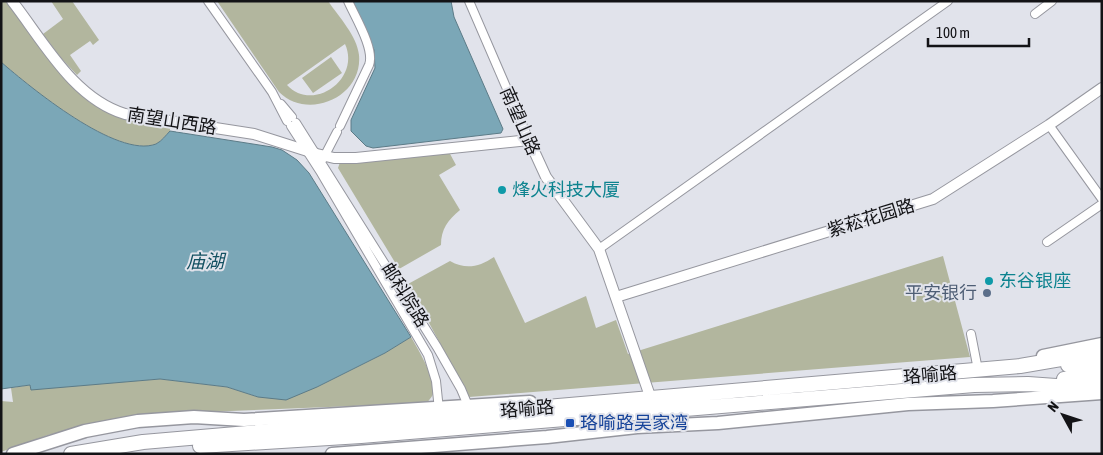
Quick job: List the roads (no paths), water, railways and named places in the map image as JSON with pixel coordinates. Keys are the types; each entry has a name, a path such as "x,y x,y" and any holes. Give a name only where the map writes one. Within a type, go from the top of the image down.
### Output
{"highway":[{"name":"珞喻路","path":"470,416 650,395 978,367 1020,366 1102,352"},
{"path":"1020,366 1102,364"},
{"name":"珞喻路","path":"71,454 143,442 470,416 974,386 1028,384 1102,388"},
{"name":"珞喻路","path":"119,454 146,450 361,436 440,418"}],"main road":[{"path":"978,367 1102,344"},
{"path":"332,454 547,437 637,427 718,423 908,404 993,401 1102,388"},
{"path":"13,454 85,431 138,421 194,417 244,420 440,418"}],"street":[{"name":"南望山西路","path":"12,1 80,88 107,108 125,114 254,134 307,150 320,159 356,158 529,140"},
{"path":"208,1 320,159 428,355 436,381 441,445"},
{"path":"320,159 338,129 369,65 371,57 348,1"},
{"name":"南望山路","path":"469,1 546,178 599,249 650,395"},
{"path":"599,249 948,1"},
{"path":"1035,14 1052,1"},
{"name":"紫菘花园路","path":"616,297 933,199 1049,125 1102,88"},
{"path":"292,122 307,150"},
{"path":"1049,125 1102,199"},
{"name":"邮科院路","path":"320,159 438,347 462,389 470,416 474,443"},
{"path":"1046,242 1102,204"},
{"path":"971,334 978,367"},
{"path":"361,436 365,452"}],"water":[{"path":"353,1 451,1 454,17 503,129 501,133 373,148 366,146 351,131 351,120 375,68 374,50"},
{"name":"庙湖","path":"1,62 75,118 119,141 139,146 156,144 170,131 272,147 282,150 297,160 309,173 411,337 385,353 317,387 286,400 258,397 227,387 160,379 31,390 30,385 1,389"}],"place":[{"name":"烽火科技大厦","path":"502,190"},
{"name":"东谷银座","path":"989,281"},
{"name":"平安银行","path":"987,293"},
{"name":"珞喻路吴家湾","path":"570,423"}]}
